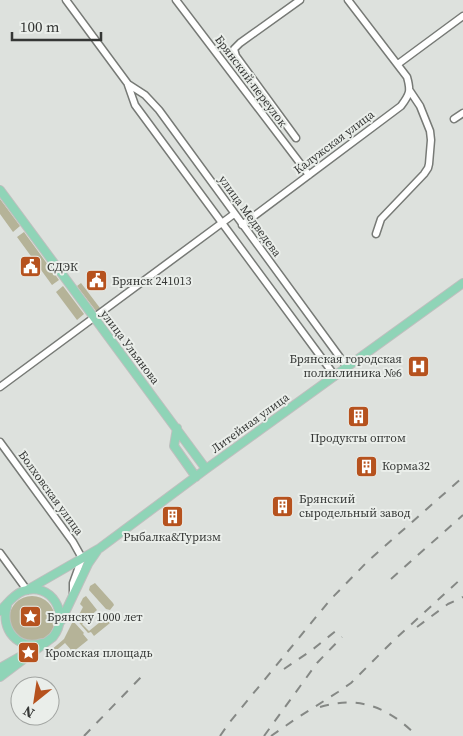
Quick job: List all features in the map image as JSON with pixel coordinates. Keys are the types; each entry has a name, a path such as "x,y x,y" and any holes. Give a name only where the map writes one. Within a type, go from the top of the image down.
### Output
{"main road":[{"name":"улица Ульянова","path":"0,190 206,469"},
{"name":"Литейная улица","path":"27,590 100,548 463,282"},
{"path":"177,428 174,446 196,477"},
{"name":"Литейная улица","path":"60,623 88,564 100,548"},
{"path":"0,611 16,594 27,590 45,592 54,600 60,611 60,623 53,637 0,677"},
{"path":"0,616 9,602"},
{"path":"9,602 4,616 5,623 12,636 30,645 44,643"},
{"path":"0,668 44,643"}],"street":[{"name":"улица Медведева","path":"66,0 128,84 135,105 335,376"},
{"name":"Брянский переулок","path":"176,0 309,175"},
{"name":"Калужская улица","path":"296,138 236,56 234,49 300,0"},
{"path":"348,0 407,77 410,91 420,106 430,131 428,168 381,219 376,234"},
{"path":"398,64 463,16"},
{"name":"улица Медведева","path":"128,84 144,95 159,110 347,367"},
{"name":"Калужская улица","path":"242,225 401,106 410,91"},
{"path":"454,119 463,113"},
{"path":"0,386 234,214"},
{"name":"Болховская улица","path":"0,442 73,542 82,558"},
{"path":"0,553 27,590"},
{"path":"73,595 73,583 82,558"}],"shaded area":[{"path":"0,199 20,226 13,232 0,214"},
{"path":"24,232 59,280 52,285 17,237"},
{"path":"81,283 100,308 96,311 77,286"},
{"path":"63,286 84,314 77,320 56,292"},
{"path":"95,583 113,603 114,605 110,610 106,609 89,590 90,586"},
{"path":"32,596 45,600 51,606 55,619 51,632 45,638 32,642 19,638 13,632 9,619 13,606 19,600"},
{"path":"86,596 97,610 82,624 89,631 105,618 110,623 94,636 91,632 88,633 75,618 76,614 79,615 83,607 80,604"},
{"path":"73,621 88,640 73,652 65,643 52,654 50,651 64,639"}],"railway":[{"path":"220,736 330,600 368,561 463,477"},
{"path":"391,579 463,515"},
{"path":"271,736 351,683 393,641 463,577"},
{"path":"417,627 448,604 463,597"},
{"path":"284,669 337,630"},
{"path":"264,736 317,663 342,637"},
{"path":"84,736 145,673"},
{"path":"320,707 348,703 373,706 396,718 417,736"}],"place":[{"name":"СДЭК","path":"31,267"},
{"name":"Брянск 241013","path":"96,281"},
{"name":"Брянская городская поликлиника №6","path":"418,366"},
{"name":"Продукты оптом","path":"358,417"},
{"name":"Корма32","path":"366,466"},
{"name":"Брянский сыродельный завод","path":"283,506"},
{"name":"Рыбалка&Туризм","path":"172,516"},
{"name":"Брянску 1000 лет","path":"31,617"},
{"name":"Кромская площадь","path":"29,653"}]}
